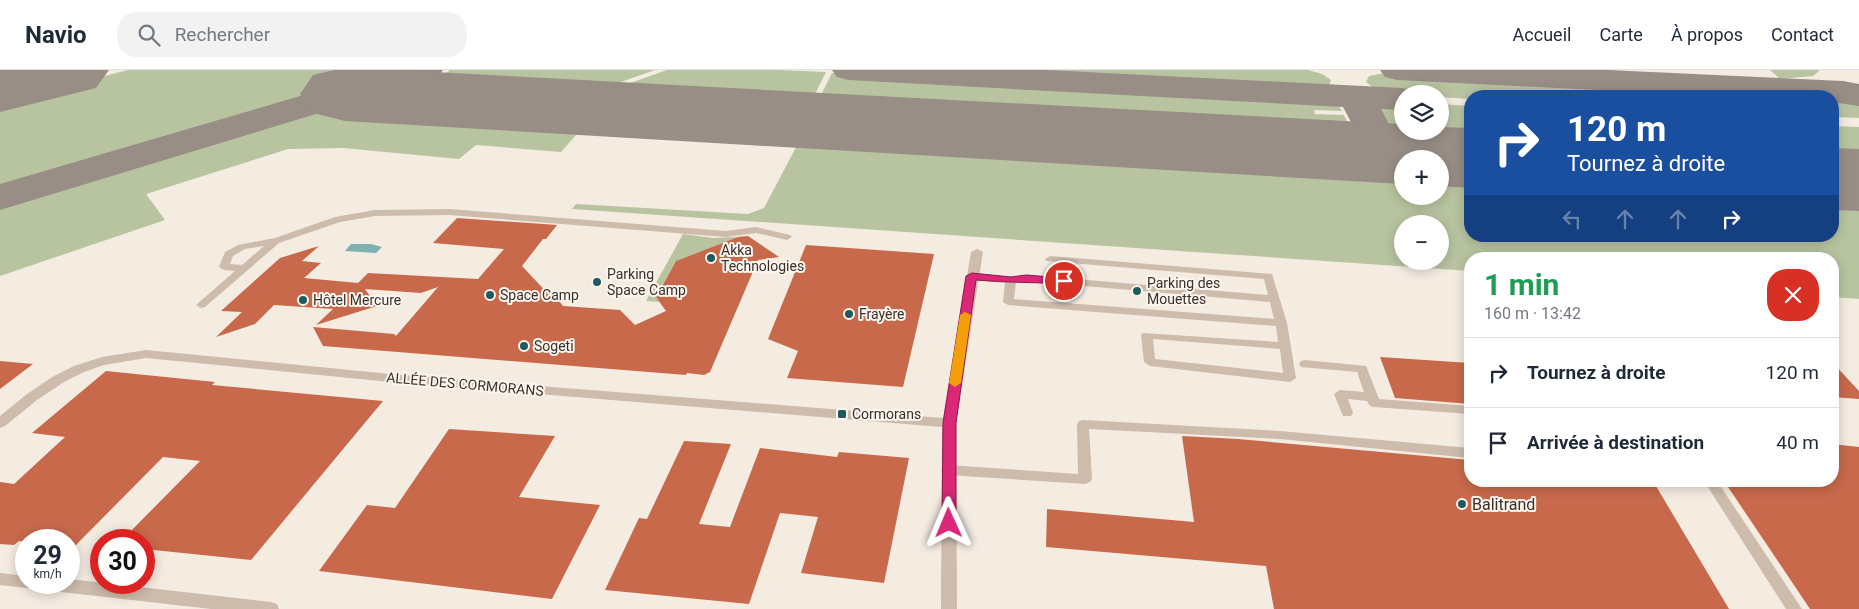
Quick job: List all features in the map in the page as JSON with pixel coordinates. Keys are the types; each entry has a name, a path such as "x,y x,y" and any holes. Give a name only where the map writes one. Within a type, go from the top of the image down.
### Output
{"street":[{"path":"949,609 949,423 976,252"},
{"name":"ALLÉE DES CORMORANS","path":"0,424 7,414 59,379 102,361 146,354 400,378 949,423"},
{"path":"0,579 15,581"},
{"path":"80,587 271,609"}],"lane":[{"path":"245,268 224,267 229,254 242,247 276,241 338,219 375,213 449,212 726,234 756,230 787,237"},
{"path":"201,305 276,241"},
{"path":"1050,259 1268,276 1281,323 1290,378 1150,362 1147,335 1284,346"},
{"path":"972,276 1011,280 1026,278 1274,299"},
{"path":"1011,280 1008,302 1281,323"},
{"path":"1305,364 1362,370 1374,403 1464,410"},
{"path":"1347,413 1340,394 1371,397"},
{"path":"948,470 1085,479 1082,424 1280,435 1464,452"},
{"path":"1714,487 1794,609"}],"green space":[{"path":"128,70 402,70 0,189 0,103"},
{"path":"450,70 655,70 595,91 458,84 447,81 443,76"},
{"path":"667,70 826,72 810,104 605,92"},
{"path":"933,70 1308,70 1322,74 1331,80 1329,87 1313,90"},
{"path":"1770,70 1819,71 1813,76 1780,79"},
{"path":"832,73 1313,98 1333,103 1340,107 1342,111 1314,110 1315,114 1344,115 1350,128 1331,133 816,105"},
{"path":"1385,73 1730,90 1464,90 1464,99 1449,98 1449,85 1394,85 1394,94 1374,88 1366,82 1369,76"},
{"path":"1839,96 1859,100 1859,118 1839,117"},
{"path":"1394,104 1394,131 1387,125 1379,109"},
{"path":"1449,105 1464,106 1464,143 1418,140 1449,140"},
{"path":"333,109 579,122 583,127 561,152 476,145 459,159 343,148 288,149 146,194 165,220 0,276 0,205 315,111"},
{"path":"1839,126 1859,127 1859,165 1839,163"},
{"path":"803,134 1394,170 1394,205 1449,205 1449,173 1464,174 1464,242 1839,242 1839,196 1859,197 1859,299 1839,297 1839,252 1464,252 1464,271 1449,270 1449,215 1394,215 1394,266 572,209 576,204 748,214 764,208"},
{"path":"683,234 713,238 738,237 676,261 656,296 659,302 646,301"}],"water":[{"path":"351,244 371,244 382,247 376,253 345,251"}],"building":[{"name":"Space Camp","path":"457,218 557,225 546,239 543,239 522,266 552,298 556,297 563,306 620,310 635,325 666,311 656,297 676,261 738,237 748,236 779,257 758,260 710,372 704,375 323,346 313,327 394,334 396,336 438,287 421,293 365,289 377,306 316,325 333,309 274,305 255,324 216,337 242,312 221,311 280,258 319,246 302,261 321,263 304,278 358,283 368,273 478,279 504,249 433,243"},
{"name":"Frayère","path":"806,245 934,254 903,387 787,378 798,351 768,339"},
{"path":"1380,357 1464,363 1464,404 1395,398"},
{"path":"0,361 33,364 0,389"},
{"path":"1839,370 1859,391 1859,399 1839,398"},
{"path":"106,371 215,382 212,385 383,401 251,560 155,550 155,529 133,529 200,461 163,457 80,541 80,529 15,529 15,544 0,544 0,482 14,484 65,437 32,433"},
{"path":"449,429 555,436 519,497 600,505 552,599 319,571 367,505 395,508"},
{"name":"Balitrand","path":"1182,436 1238,439 1464,459 1464,487 1657,487 1729,609 1274,609 1266,566 1046,547 1047,509 1194,522"},
{"path":"684,441 731,444 699,524 730,527 760,448 837,457 839,452 909,458 884,583 801,573 818,517 780,513 749,604 605,590 639,518 647,519"},
{"path":"1839,445 1859,447 1859,609 1810,609 1728,487 1839,487"}],"taxiway":[{"path":"0,197 426,70"},
{"path":"849,70 1384,98"},
{"path":"1397,70 1802,90"},
{"path":"1839,92 1859,95"},
{"path":"1316,149 1346,146 1368,136 1371,131 1371,125 1361,106 1369,100 1384,98"},
{"path":"1384,98 1394,99"}],"runway":[{"path":"0,86 66,70"},
{"path":"345,94 1464,158"},
{"path":"1839,179 1859,180"}],"slow traffic":[{"path":"955,383 965,315"}],"place":[{"name":"Akka Technologies","path":"711,258"},
{"name":"Parking Space Camp","path":"597,282"},
{"name":"Parking des Mouettes","path":"1137,291"},
{"name":"Space Camp","path":"490,295"},
{"name":"Hôtel Mercure","path":"303,300"},
{"name":"Frayère","path":"849,314"},
{"name":"Sogeti","path":"524,346"},
{"name":"Cormorans","path":"842,414"},
{"name":"Balitrand","path":"1462,504"}],"route":[{"path":"949,523 949,423 972,276 1011,280 1026,278 1064,281"}]}
